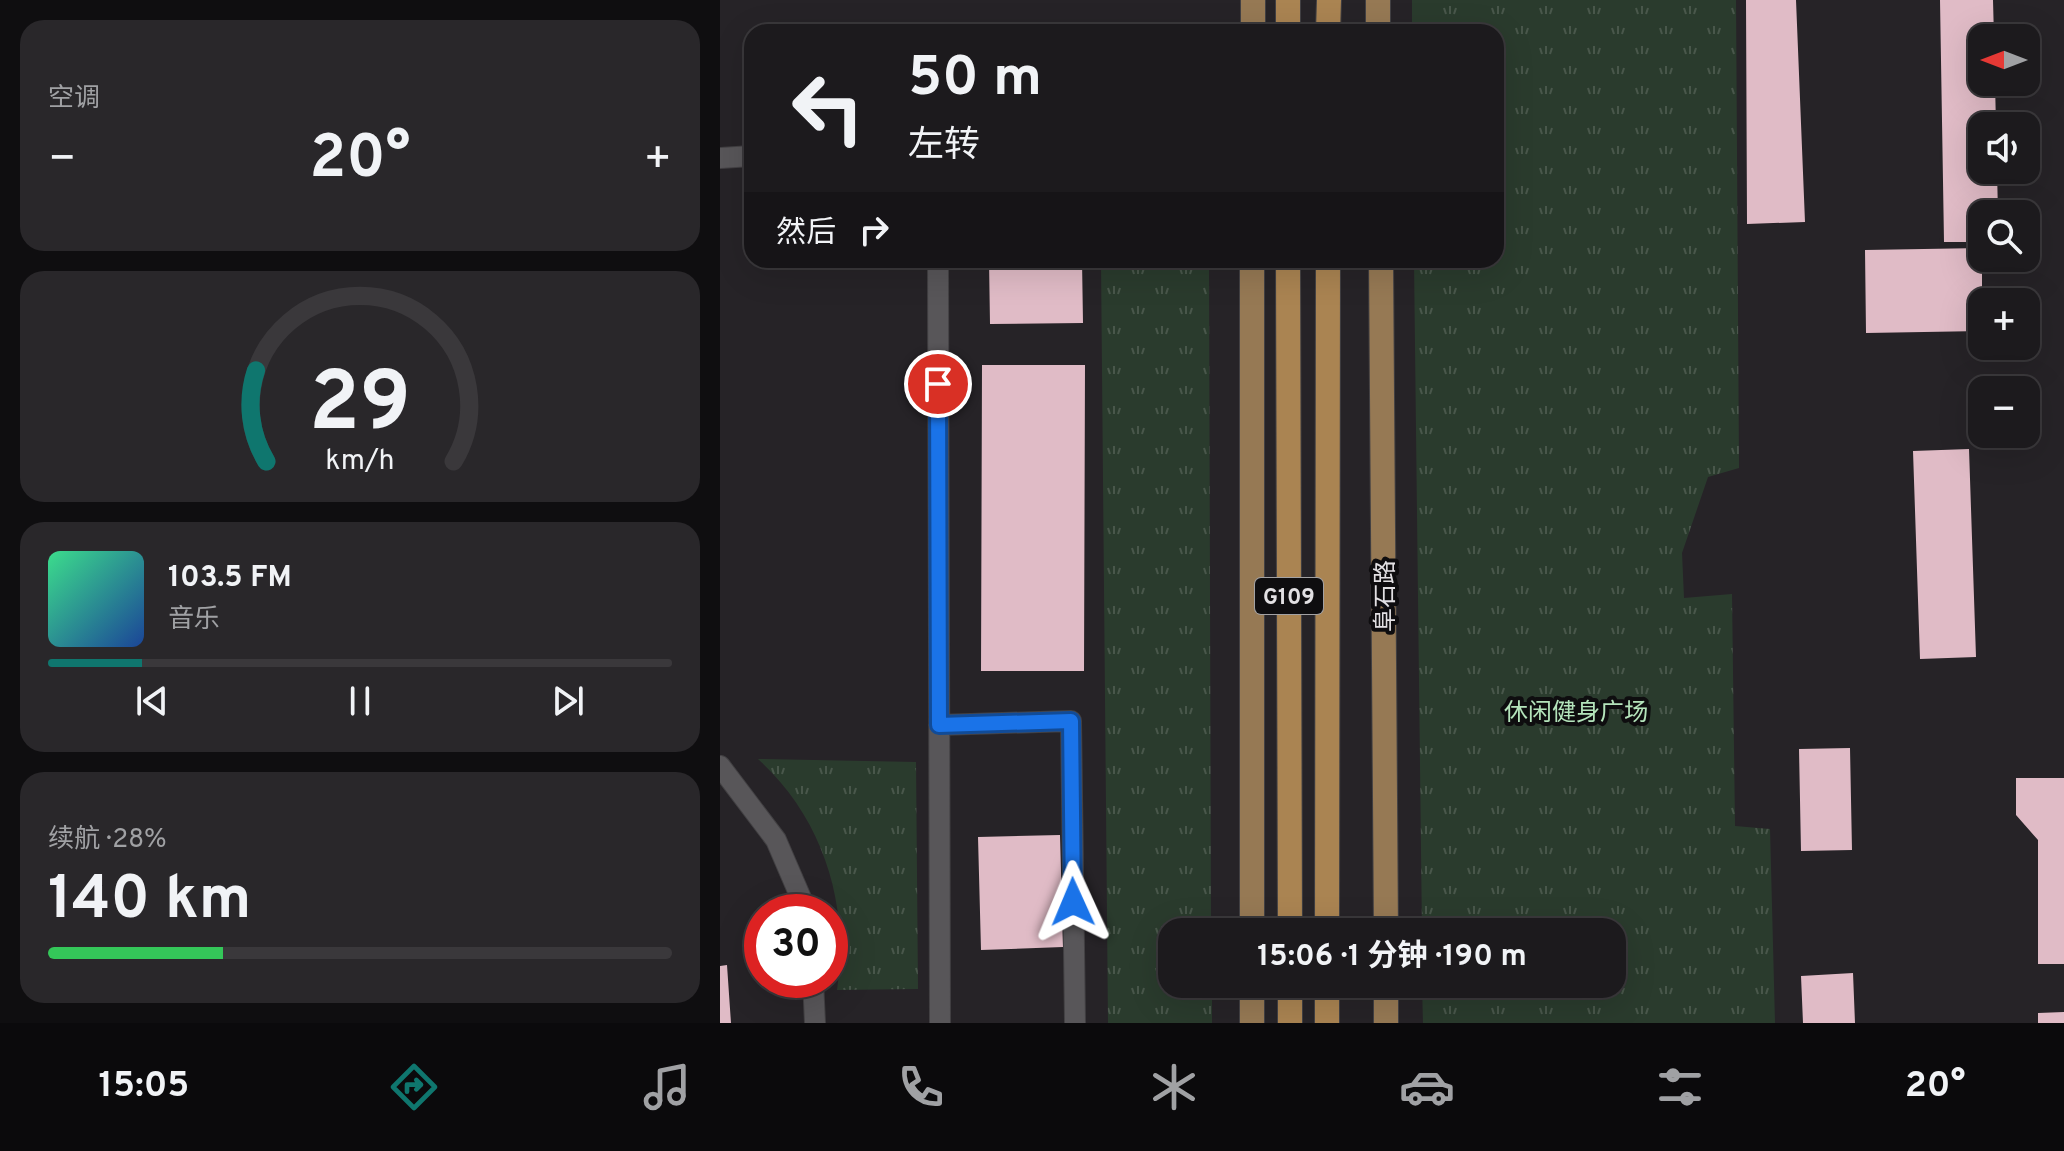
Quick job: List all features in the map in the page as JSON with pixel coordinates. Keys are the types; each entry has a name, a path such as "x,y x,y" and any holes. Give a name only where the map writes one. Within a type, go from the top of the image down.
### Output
{"highway":[{"path":"1288,0 1288,24"},
{"path":"1328,24 1329,0"},
{"name":"G109","path":"1288,268 1290,918"},
{"name":"G109","path":"1327,918 1328,268"},
{"path":"1290,998 1290,1023"},
{"path":"1327,998 1327,1023"}],"main road":[{"path":"1253,0 1253,24"},
{"path":"1378,0 1378,24"},
{"path":"1252,268 1252,918"},
{"name":"阜石路","path":"1381,268 1386,918"},
{"path":"1252,998 1252,1023"},
{"path":"1386,998 1386,1023"}],"street":[{"path":"720,158 744,156"},
{"path":"938,268 940,1023"},
{"path":"939,725 1071,721 1075,1023"},
{"path":"720,766 776,840 799,894"},
{"path":"814,998 815,1023"}],"green space":[{"name":"休闲健身广场","path":"1412,0 1736,0 1739,468 1708,477 1682,553 1684,598 1732,594 1735,826 1770,829 1775,1023 1423,1023 1422,998 1626,998 1626,918 1422,918 1414,268 1504,268 1504,24 1412,24"},
{"path":"1101,268 1209,268 1211,918 1158,918 1158,998 1212,998 1212,1023 1108,1023"},
{"path":"758,759 916,762 918,989 848,990 848,894 835,894 815,835 781,782"}],"building":[{"path":"1746,0 1796,0 1805,222 1747,224"},
{"path":"1940,0 1993,0 1994,24 1968,24 1968,96 1995,96 1996,112 1968,112 1968,184 1997,184 1998,200 1968,200 1968,242 1944,242"},
{"path":"1968,248 1968,272 1982,272 1982,288 1968,288 1968,331 1866,333 1865,250"},
{"path":"989,268 1082,268 1083,323 990,324"},
{"path":"982,365 1085,365 1084,671 981,671"},
{"path":"1969,449 1976,657 1920,659 1913,451"},
{"path":"1850,748 1852,850 1801,851 1799,749"},
{"path":"2016,778 2064,778 2064,964 2038,964 2038,840 2016,815"},
{"path":"1060,835 1063,947 981,950 978,837"},
{"path":"727,965 731,1023 720,1023 720,966"},
{"path":"1853,973 1855,1023 1803,1023 1801,976"},
{"path":"2064,1012 2064,1023 2038,1023 2038,1013"}],"route":[{"path":"938,384 939,725 1071,721 1073,902"}]}
